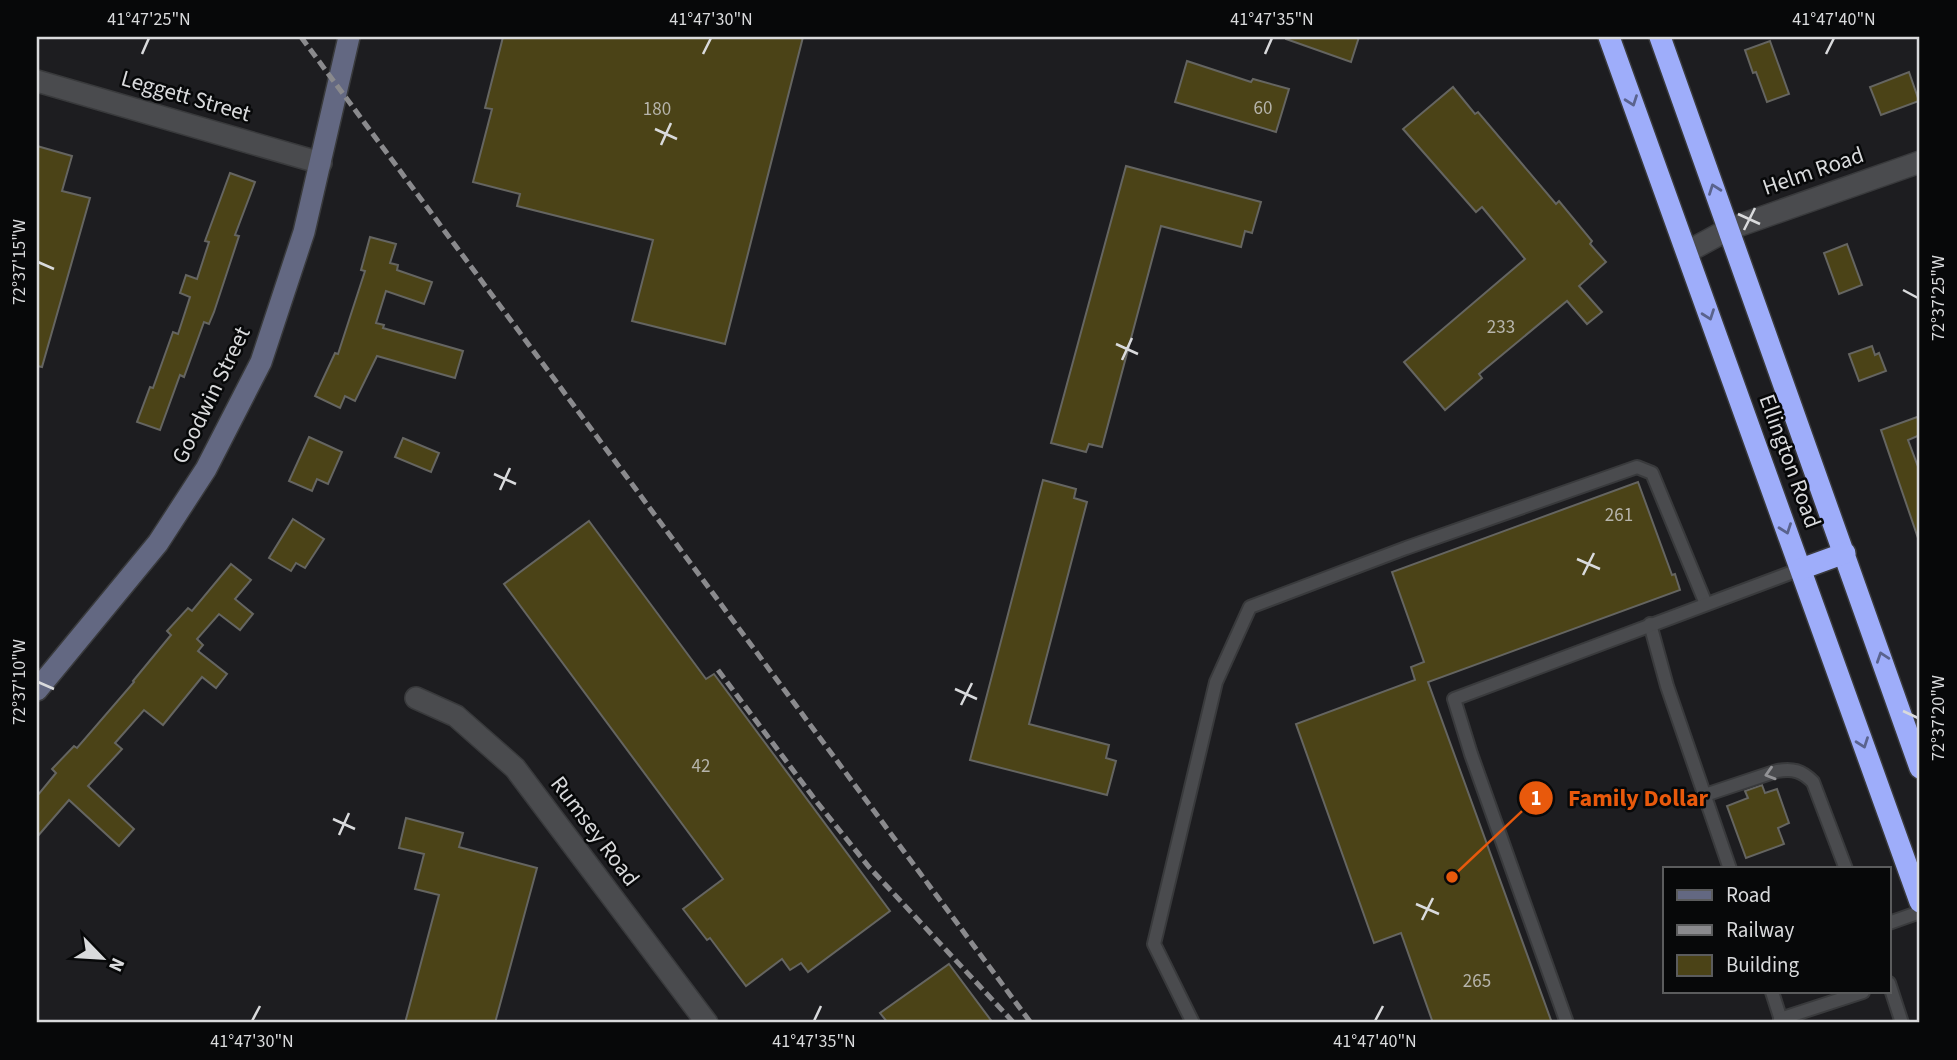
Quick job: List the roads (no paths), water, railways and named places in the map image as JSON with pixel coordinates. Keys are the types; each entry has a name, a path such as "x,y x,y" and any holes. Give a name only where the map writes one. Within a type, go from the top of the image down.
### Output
{"highway":[{"name":"Ellington Road","path":"1609,37 1920,902"},
{"name":"Ellington Road","path":"1660,37 1920,768"},
{"path":"1801,569 1845,553"}],"street":[{"name":"Goodwin Street","path":"37,690 158,543 206,469 261,362 304,232 349,37"},
{"name":"Leggett Street","path":"37,80 321,163"},
{"name":"Helm Road","path":"1687,252 1728,229 1920,162"},
{"name":"Rumsey Road","path":"416,698 456,716 515,768 707,1023"}],"lane":[{"path":"1194,1023 1154,944 1216,682 1250,607 1406,548 1637,467 1652,473 1706,604"},
{"path":"1567,1023 1454,699 1801,569"},
{"path":"1650,624 1667,686 1729,867"},
{"path":"1704,795 1777,771 1789,769 1804,773 1814,782 1845,867"},
{"path":"1890,923 1920,912"},
{"path":"1890,986 1902,1023"},
{"path":"1772,993 1781,1021 1860,993"}],"railway":[{"path":"301,37 1031,1023"},
{"path":"718,670 869,867 1014,1023"}],"place":[{"name":"Family Dollar","path":"1452,877"}]}
